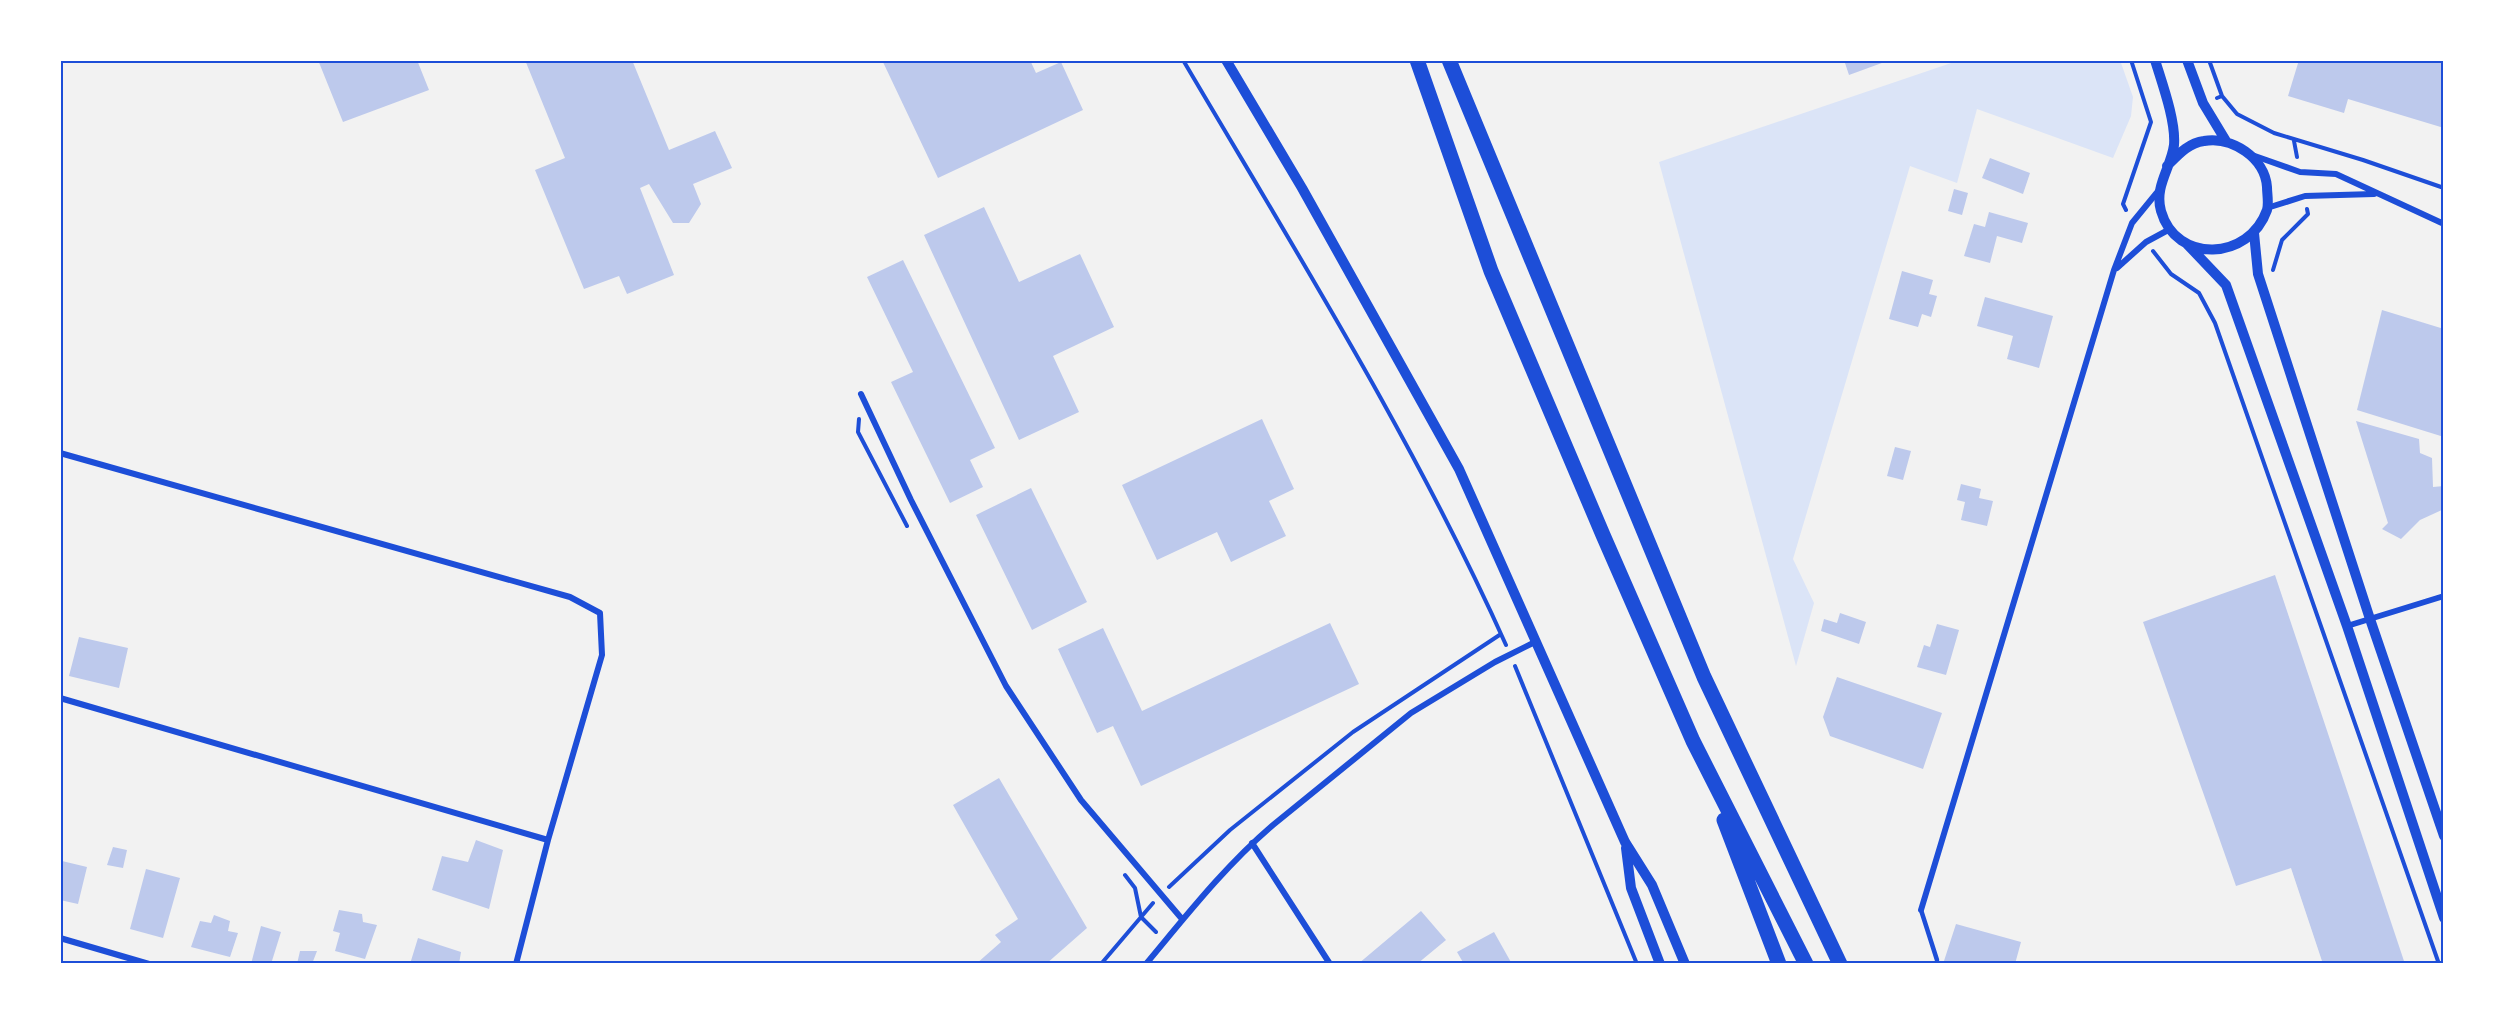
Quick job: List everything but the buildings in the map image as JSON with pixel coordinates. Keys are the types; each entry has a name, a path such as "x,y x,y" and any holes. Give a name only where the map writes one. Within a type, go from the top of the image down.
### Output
{"highway":[{"path":"1417,60 1491,272 1693,741 1779,964"},
{"path":"1449,60 1704,677 1840,964"},
{"path":"1693,741 1806,964"}],"street":[{"path":"1226,60 1302,188 1459,469 1625,842 1652,885 1684,964"},
{"path":"1921,910 2114,270 2132,223 2159,190 2174,144 2170,115 2155,60"},
{"path":"2187,60 2203,103 2226,141"},
{"path":"2167,166 2183,149 2204,141 2226,141 2250,154 2300,172 2336,174 2444,224"},
{"path":"2186,243 2210,250 2234,247 2254,233 2267,208 2266,179 2250,154"},
{"path":"2159,190 2161,210 2170,229 2226,285 2347,626 2444,918"},
{"path":"2267,208 2305,196 2377,194"},
{"path":"2114,270 2146,242 2170,229"},
{"path":"2254,233 2258,274 2370,619 2444,836"},
{"path":"861,394 911,500 1006,686 1081,800 1182,919"},
{"path":"60,453 570,597 600,613 602,655 548,840 516,964"},
{"path":"2347,626 2444,596"},
{"path":"1146,964 1182,919 1252,843 1412,713 1537,640"},
{"path":"60,698 548,840"},
{"path":"1625,842 1631,888 1660,964"},
{"path":"1252,843 1330,964"},
{"path":"60,938 149,964"}],"lane":[{"path":"1921,910 1937,960"}],"path":[{"path":"1183,60 1367,374 1428,486 1510,654 1636,964"},
{"path":"2131,60 2151,122 2123,204 2132,223"},
{"path":"2208,60 2222,96 2237,114 2274,134 2363,160 2444,189"},
{"path":"2203,103 2222,96"},
{"path":"2151,122 2170,115"},
{"path":"2146,242 2171,274 2199,293 2215,323 2439,964"},
{"path":"1101,964 1161,894 1230,830 1353,732 1501,634"},
{"path":"1141,917 1166,940"}],"shaded area":[{"path":"1960,60 2120,60 2133,97 2131,116 2113,158 1977,109 1957,183 1910,166 1793,559 1814,603 1796,666 1659,162"}]}
